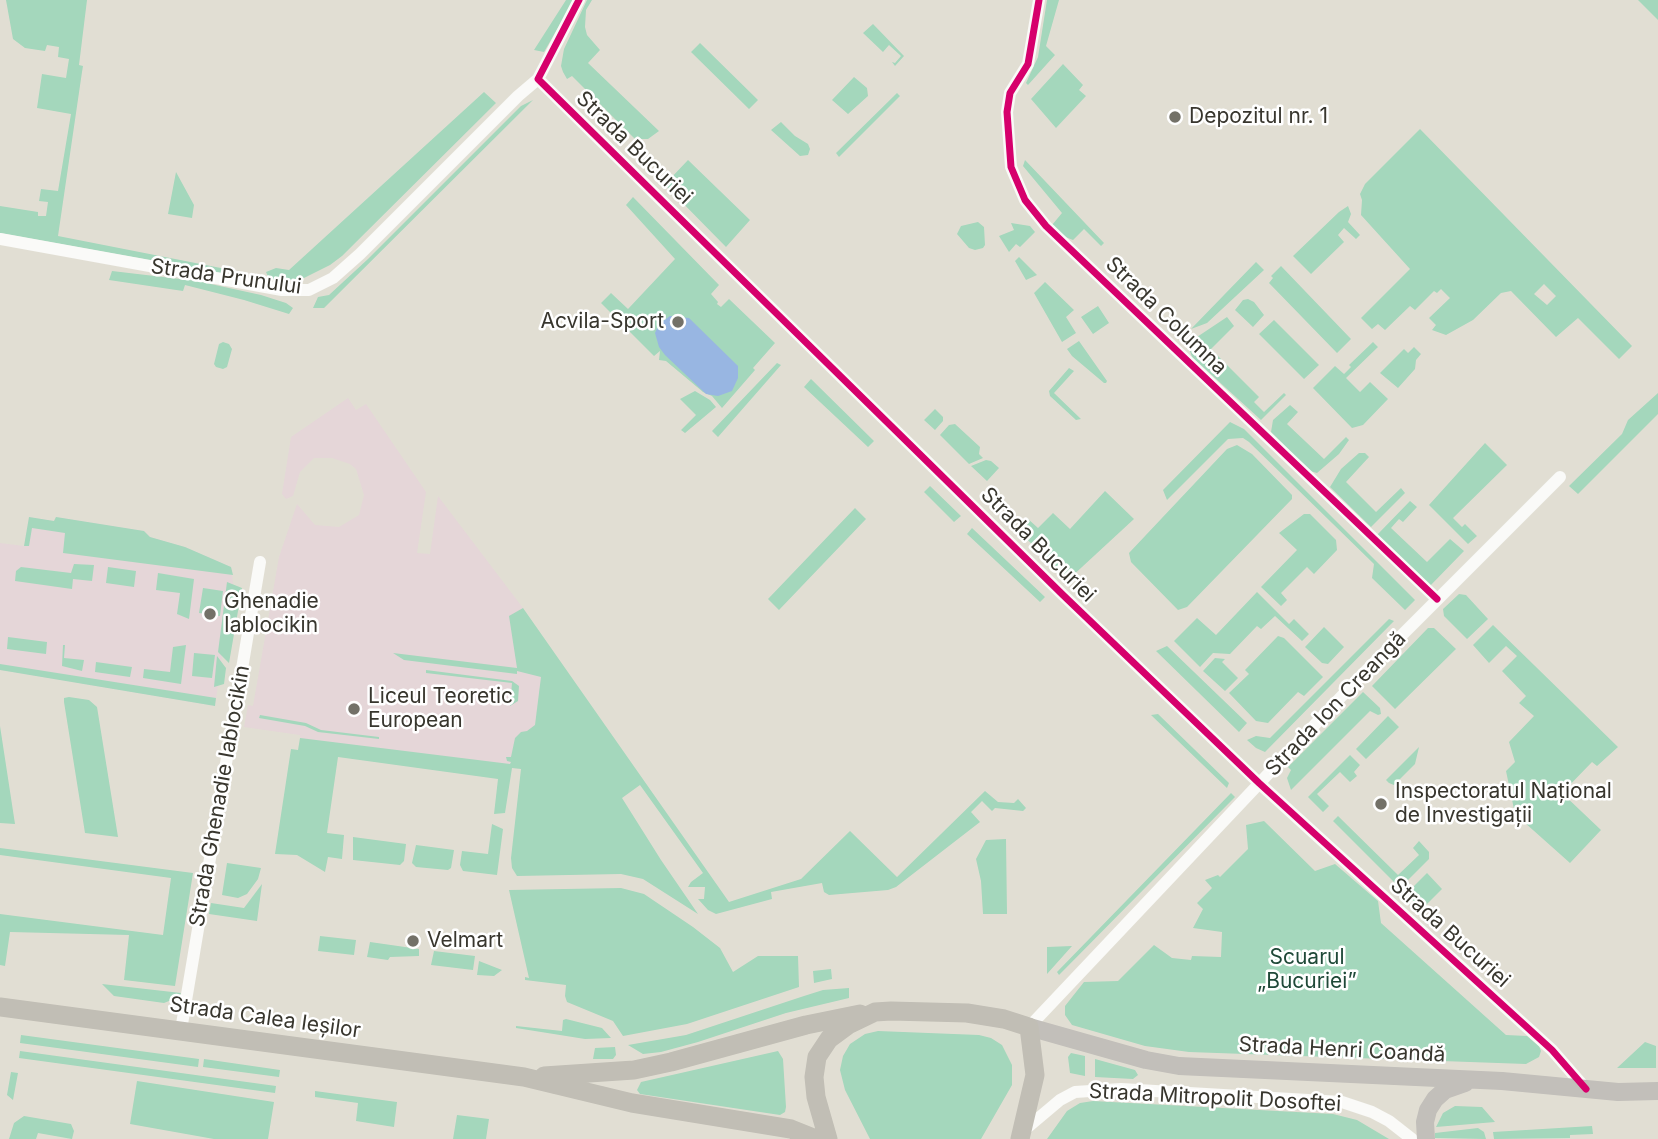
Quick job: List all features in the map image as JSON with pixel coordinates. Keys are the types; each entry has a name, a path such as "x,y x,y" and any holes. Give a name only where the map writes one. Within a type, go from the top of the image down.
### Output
{"main road":[{"name":"Strada Calea Ieșilor","path":"0,1007 524,1076 632,1103 791,1129 816,1139"},
{"name":"Strada Calea Ieșilor","path":"524,1076 634,1070 806,1025 875,1012 967,1013 1004,1019 1029,1027"},
{"path":"828,1139 816,1097 814,1077 817,1057 829,1039 848,1025 875,1012"},
{"name":"Strada Henri Coandă","path":"1029,1027 1146,1060 1179,1066 1483,1080 1618,1092 1658,1091"},
{"path":"1019,1137 1035,1075 1029,1027"},
{"path":"1426,1139 1425,1122 1435,1099 1458,1085 1483,1080"}],"street":[{"path":"538,79 579,0"},
{"name":"Strada Columna","path":"1039,0 1028,64 1010,93 1007,112 1011,167 1025,200 1046,226 1437,599"},
{"name":"Strada Prunului","path":"0,239 282,290 309,290 333,278 360,254 538,79"},
{"name":"Strada Bucuriei","path":"538,79 1063,595 1259,783 1552,1050 1586,1089"},
{"name":"Strada Ion Creangă","path":"1029,1027 1259,783 1437,599 1560,477"},
{"name":"Strada Ghenadie Iablocikin","path":"181,1030 260,562"},
{"name":"Strada Mitropolit Dosoftei","path":"1019,1137 1060,1100 1075,1092 1121,1089 1342,1102 1381,1116 1412,1139"}],"shaded area":[{"path":"348,398 356,410 366,404 426,492 417,553 430,554 438,496 523,608 510,616 542,675 535,725 521,769 300,741 300,735 244,727 248,705 253,706 279,557 297,504 315,525 339,527 359,515 364,495 356,469 332,458 314,458 300,472 293,496 286,499 282,494 291,437"},
{"path":"29,517 54,521 56,517 144,531 150,537 185,547 231,567 233,583 215,706 0,670 0,543 24,546"}],"green space":[{"path":"6,0 87,0 79,65 83,66 58,236 231,270 221,273 0,233 0,206 38,212 38,216 46,216 48,202 39,201 41,189 58,191 71,114 37,108 42,74 66,78 69,59 58,57 59,47 47,45 45,51 25,48 13,39"},
{"path":"566,0 574,0 544,52 534,50"},
{"path":"587,0 592,0 586,10 587,35 600,50 588,63 659,131 648,139 635,139 572,76 567,79 563,72 561,66 564,49"},
{"path":"1047,0 1059,0 1046,46 1055,55 1028,85 1026,83 1038,57"},
{"path":"1638,0 1658,0 1658,20"},
{"path":"873,24 904,56 895,66 892,62 895,63 901,56 889,45 883,52 863,33"},
{"path":"700,43 758,100 749,109 691,52"},
{"path":"1063,64 1083,85 1079,90 1086,96 1056,128 1031,99"},
{"path":"854,77 867,88 868,96 848,114 832,100"},
{"path":"484,92 496,103 342,256 304,278 269,279 266,272 276,268 289,270"},
{"path":"897,93 900,96 839,157 836,153"},
{"path":"533,100 324,308 313,308 318,297 329,295 521,106"},
{"path":"781,122 808,144 808,155 800,156 771,130"},
{"path":"1420,129 1632,346 1619,359 1578,318 1556,337 1511,291 1501,293 1473,320 1446,335 1432,330 1436,325 1429,318 1450,298 1441,289 1437,293 1434,291 1415,310 1410,306 1385,330 1378,324 1372,329 1361,318 1410,269 1361,215 1360,194 1365,184","holes":["1544,284 1556,296 1547,305 1534,294"]},
{"path":"688,160 750,220 726,247 667,187 669,180"},
{"path":"1025,160 1104,243 1101,246 1084,229 1073,240 1063,236 1052,225 1062,213 1023,166"},
{"path":"176,172 194,205 192,218 168,214"},
{"name":"Acvila-Sport","path":"633,197 719,285 711,294 717,304 721,307 729,299 775,343 722,408 712,396 703,392 666,361 659,360 660,351 654,356 601,303 611,293 628,309 675,259 626,205"},
{"path":"1348,206 1351,214 1348,222 1360,235 1356,239 1344,228 1338,235 1344,242 1311,274 1293,256"},
{"path":"978,222 984,227 985,245 975,250 969,248 957,234 961,226"},
{"path":"1011,223 1030,226 1035,232 1020,247 1016,244 1009,252 999,236 1014,230"},
{"path":"1019,257 1037,275 1026,280 1015,261"},
{"path":"1256,262 1264,270 1207,323 1191,329"},
{"path":"1281,266 1351,339 1337,353 1269,283 1273,278 1271,276"},
{"path":"112,271 197,281 261,295 293,308 289,314 185,285 183,291 109,280"},
{"path":"1045,282 1074,310 1066,317 1076,333 1062,342 1034,293"},
{"path":"1243,300 1254,302 1264,315 1253,327 1235,310"},
{"path":"1098,306 1109,323 1093,334 1081,317"},
{"path":"1227,317 1234,326 1211,349 1259,397 1254,402 1264,412 1284,393 1286,395 1261,420 1192,357 1190,351 1197,337"},
{"path":"1274,320 1319,365 1304,379 1259,334"},
{"path":"1079,341 1107,381 1106,383 1067,349"},
{"path":"1373,342 1378,347 1346,378 1360,392 1370,382 1388,399 1363,425 1352,428 1313,388 1335,366 1344,374 1351,367 1349,365"},
{"path":"219,344 229,344 232,349 227,367 223,369 214,364"},
{"path":"1414,347 1421,354 1416,360 1415,369 1398,388 1380,373 1404,349 1408,353"},
{"path":"777,363 781,365 718,437 712,431"},
{"path":"1069,368 1074,371 1054,393 1081,419 1076,420 1050,396 1049,391"},
{"path":"811,379 874,441 868,447 804,387"},
{"path":"695,391 716,407 685,433 681,430 696,415 680,399"},
{"path":"1658,393 1658,414 1578,494 1569,486 1622,434 1628,420"},
{"path":"1290,405 1298,412 1287,424 1324,459 1346,437 1349,440 1339,454 1317,473 1310,471 1271,432 1273,420"},
{"path":"935,409 943,417 943,421 935,430 924,420"},
{"path":"1230,422 1244,429 1415,600 1405,610 1372,578 1374,564 1243,438 1228,439 1167,500 1163,490"},
{"path":"955,424 980,447 979,454 983,458 969,464 940,435 949,425"},
{"path":"1485,443 1507,465 1453,518 1462,527 1465,524 1477,536 1468,544 1429,505"},
{"path":"1237,445 1252,454 1292,495 1292,499 1187,607 1178,610 1131,562 1129,553 1227,449"},
{"path":"1359,453 1365,453 1369,457 1346,482 1376,512 1401,488 1405,493 1371,527 1330,487 1341,469"},
{"path":"986,460 999,468 987,481 971,466"},
{"path":"930,486 961,516 954,522 924,492"},
{"path":"1105,491 1134,519 1069,579 1017,530 1027,518 1038,528 1053,513 1070,529"},
{"path":"1410,501 1417,507 1403,522 1399,519 1391,528 1427,562 1450,539 1464,551 1429,587 1377,535"},
{"path":"855,508 866,519 779,610 768,599"},
{"path":"1304,514 1310,514 1336,540 1337,550 1314,574 1307,567 1281,593 1287,600 1281,606 1261,587 1297,550 1279,533"},
{"path":"29,517 54,521 56,517 144,531 150,537 185,547 231,567 233,575 63,553 65,533 32,528 29,546 24,546"},
{"path":"972,528 1045,597 1040,602 967,534"},
{"path":"74,564 94,565 92,581 73,579 72,589 15,581 16,571 21,567 71,573"},
{"path":"108,567 136,571 134,587 106,583"},
{"path":"158,573 194,579 189,619 177,614 180,593 156,590"},
{"path":"227,582 242,588 229,663 218,652"},
{"path":"203,588 223,591 220,616 199,613"},
{"path":"1257,592 1289,624 1294,619 1309,634 1302,641 1275,616 1261,629 1257,626 1230,654 1213,653 1200,667 1174,641 1197,618 1216,635"},
{"path":"1459,594 1466,595 1488,619 1467,639 1444,616 1443,609"},
{"path":"523,608 729,902 801,879 850,831 897,877 985,791 998,802 1014,803 1018,799 1026,808 1023,811 995,808 992,811 982,801 971,812 980,822 896,887 888,890 829,895 824,892 822,883 771,892 772,899 716,914 698,899 704,899 705,887 688,887 703,873 640,785 622,798 698,914 643,879 621,874 517,876 512,868 511,858 521,769 512,768 505,813 494,814 498,779 338,757 327,833 344,835 342,859 328,857 325,872 297,855 275,854 291,749 298,750 300,738 510,764 506,757 511,757 515,738 535,725 541,677 517,671 517,674 404,660 393,653 517,668 509,616"},
{"path":"1389,619 1394,621 1265,752 1247,740 1256,736 1270,738"},
{"path":"1493,625 1618,747 1597,766 1592,762 1562,793 1601,830 1570,863 1515,814 1506,771 1515,762 1509,742 1534,716 1519,703 1526,696 1502,671 1517,656 1506,646 1489,663 1473,645"},
{"path":"1324,627 1344,647 1328,664 1322,663 1305,647"},
{"path":"1428,628 1434,628 1456,649 1395,709 1372,686"},
{"path":"1278,636 1284,638 1323,677 1304,696 1298,692 1268,723 1256,721 1229,693 1249,674 1245,670"},
{"path":"8,637 47,642 46,654 7,649"},
{"path":"63,645 64,658 84,660 82,671 62,666"},
{"path":"186,645 181,684 143,678 144,669 170,672 173,647"},
{"path":"1167,646 1247,723 1239,732 1156,651"},
{"path":"194,653 215,655 212,678 192,676"},
{"path":"217,656 226,668 224,684 214,687"},
{"path":"1215,658 1225,659 1222,662 1238,678 1225,691 1203,671"},
{"path":"96,662 132,667 130,677 95,672"},
{"path":"0,664 216,698 215,706 0,670"},
{"path":"426,670 512,681 519,686 518,701 510,706 512,683 426,673"},
{"path":"1363,692 1380,708 1381,714 1370,711 1291,790 1287,778 1291,770 1288,767"},
{"path":"64,698 89,700 97,707 118,837 85,833 64,702"},
{"path":"1158,714 1229,783 1227,788 1151,715"},
{"path":"260,715 306,723 321,730 379,739 318,732 305,726 259,718"},
{"path":"1388,716 1399,727 1366,759 1356,749"},
{"path":"0,726 15,824 0,823"},
{"path":"1419,747 1415,764 1394,785 1389,783 1386,780"},
{"path":"1350,755 1360,765 1354,772 1357,776 1350,782 1340,772 1317,794 1329,806 1323,812 1308,797"},
{"path":"1231,793 1235,797 1059,975 1057,972"},
{"path":"1338,816 1398,875 1419,855 1413,848 1419,841 1429,852 1429,859 1400,888 1333,821"},
{"name":"Scuarul „Bucuriei”","path":"1264,821 1315,871 1335,864 1378,901 1381,923 1506,1035 1527,1036 1539,1046 1539,1057 1526,1064 1189,1052 1145,1046 1072,1025 1065,1015 1065,1006 1084,982 1118,981 1154,945 1172,958 1191,960 1192,956 1221,957 1222,932 1193,928 1203,909 1197,903 1212,888 1205,880 1218,875 1220,877 1248,849 1246,825"},
{"path":"492,824 503,829 497,875 463,871 460,865 462,851 488,854"},
{"path":"353,837 406,844 404,861 400,865 353,860"},
{"path":"1006,839 1007,914 983,914 981,881 976,859 986,840"},
{"path":"416,845 454,850 451,868 416,867 412,863"},
{"path":"0,848 193,873 175,986 124,980 129,935 10,932 5,966 0,965 0,914 163,935 171,878 0,855"},
{"path":"227,863 261,868 258,879 247,894 238,898 222,895"},
{"path":"1427,873 1442,889 1422,909 1406,894"},
{"path":"262,884 257,921 209,914 211,903 244,908"},
{"path":"621,888 644,894 693,927 720,948 733,972 758,956 798,956 799,987 687,1024 623,1036 613,1021 567,1002 566,985 525,980 525,977 529,978 509,890"},
{"path":"320,936 356,940 354,955 318,951"},
{"path":"370,942 419,949 419,956 390,957 388,960 367,957"},
{"path":"1072,946 1047,974 1047,947"},
{"path":"434,951 475,956 473,970 431,965"},
{"path":"479,961 502,970 494,976 477,975"},
{"path":"831,969 832,979 814,983 813,971"},
{"path":"102,984 181,993 179,997 164,1003 114,996"},
{"path":"849,988 849,998 786,1013 661,1052 643,1054 628,1045 686,1035 823,990"},
{"path":"563,1020 602,1028 611,1038 585,1039 516,1028 562,1031"},
{"path":"878,1031 979,1035 1002,1045 1012,1065 1012,1085 981,1139 870,1139 845,1090 840,1070 843,1056 850,1044 865,1034"},
{"path":"21,1035 199,1059 198,1067 20,1043"},
{"path":"1645,1042 1656,1046 1656,1068 1617,1068"},
{"path":"615,1047 616,1055 613,1059 593,1059 595,1048"},
{"path":"20,1051 276,1086 275,1093 19,1058"},
{"path":"778,1051 783,1059 786,1107 785,1112 780,1115 640,1094 637,1090 641,1082"},
{"path":"1071,1053 1085,1056 1085,1076 1070,1073 1068,1057"},
{"path":"204,1059 280,1070 279,1077 203,1067"},
{"path":"1095,1059 1135,1070 1138,1075 1133,1079 1095,1077"},
{"path":"11,1072 18,1073 13,1100 7,1095"},
{"path":"137,1081 274,1102 268,1139 214,1139 130,1124"},
{"path":"315,1091 397,1102 394,1127 356,1121 358,1103 315,1097"},
{"path":"1093,1101 1333,1114 1357,1120 1389,1139 1047,1139 1067,1111 1080,1103"},
{"path":"1455,1106 1482,1107 1495,1122 1436,1127 1443,1113"},
{"path":"457,1115 489,1119 486,1139 453,1139"},
{"path":"24,1116 71,1124 74,1131 72,1139 38,1133 36,1139 9,1139 14,1123"},
{"path":"1592,1126 1593,1134 1570,1135 1570,1138 1494,1139 1493,1132"},
{"path":"1478,1128 1484,1132 1486,1139 1435,1138 1435,1133"}],"water":[{"path":"670,316 689,318 738,366 738,378 732,391 718,396 706,394 665,355 659,347 655,333 659,324"}],"cycle path":[{"path":"579,0 538,79 1063,595 1259,783 1552,1050 1586,1089"},
{"path":"1039,0 1028,64 1010,93 1007,112 1011,167 1025,200 1046,226 1437,599"}],"place":[{"name":"Depozitul nr. 1","path":"1175,117"},
{"name":"Acvila-Sport","path":"678,322"},
{"name":"Ghenadie Iablocikin","path":"210,614"},
{"name":"Liceul Teoretic European","path":"354,709"},
{"name":"Inspectoratul Național de Investigații","path":"1381,804"},
{"name":"Velmart","path":"413,941"}]}
